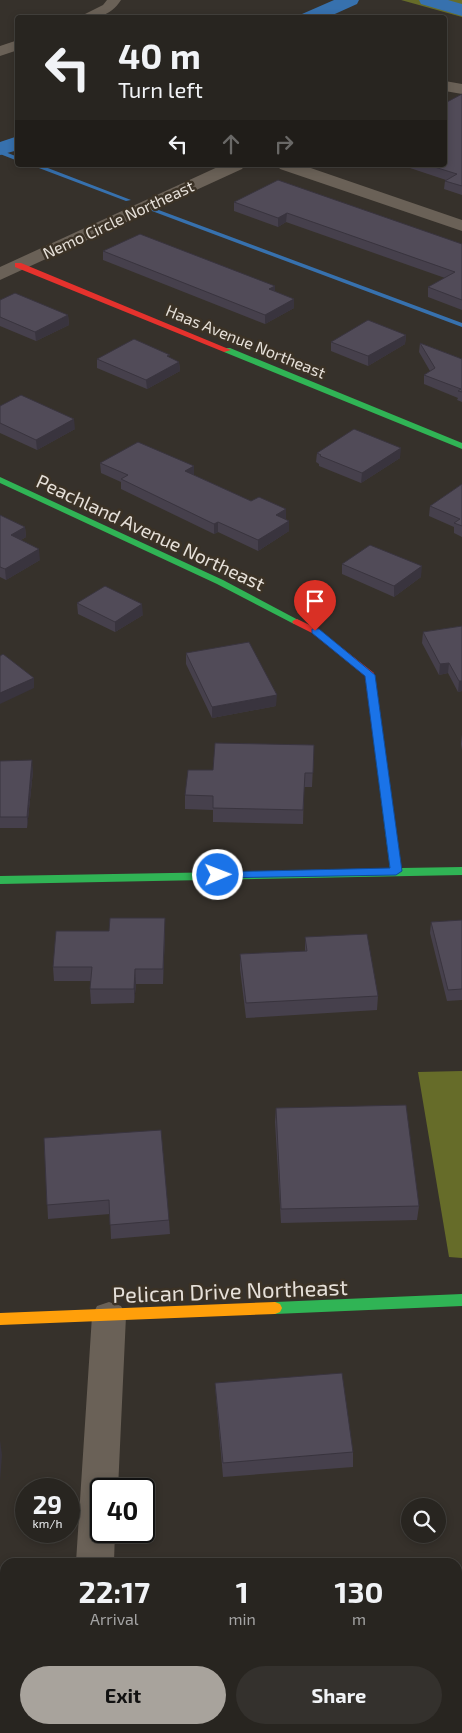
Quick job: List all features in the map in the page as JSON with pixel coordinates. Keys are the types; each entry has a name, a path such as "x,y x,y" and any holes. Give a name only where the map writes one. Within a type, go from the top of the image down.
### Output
{"street":[{"path":"91,15 108,8 114,0"},
{"path":"0,51 15,45"},
{"path":"447,86 462,89"},
{"name":"Nemo Circle Northeast","path":"0,274 232,167"},
{"path":"292,167 462,226"},
{"name":"Haas Avenue Northeast","path":"18,265 462,446"},
{"name":"Peachland Avenue Northeast","path":"0,480 220,582 315,631 370,675 396,871"},
{"path":"0,880 462,870"},
{"name":"Pelican Drive Northeast","path":"0,1319 462,1300"},
{"path":"94,1558 109,1316"}],"green space":[{"path":"401,0 462,0 462,17"},
{"path":"462,1071 462,1258 449,1257 418,1072"}],"building":[{"path":"462,94 462,186 445,181 457,174 434,167 447,167 447,102"},
{"path":"278,180 462,244 462,300 428,287 455,272 287,213 278,218 234,202"},
{"path":"140,234 275,286 269,289 294,299 265,315 103,251"},
{"path":"15,293 68,315 35,332 0,317 0,300"},
{"path":"368,320 406,335 368,356 331,342"},
{"path":"134,339 170,355 167,356 179,362 146,380 97,359"},
{"path":"420,343 462,359 462,392 458,391 461,389 424,375 435,368"},
{"path":"21,395 74,419 36,440 0,423 0,406"},
{"path":"354,429 401,448 362,473 320,456 317,453"},
{"path":"138,442 194,466 185,471 251,501 259,497 286,509 276,515 289,521 258,540 218,522 214,524 121,479 128,475 100,463"},
{"path":"462,484 462,526 454,523 460,519 430,506"},
{"path":"0,515 25,527 11,535 39,549 5,569 0,567"},
{"path":"370,545 422,566 394,586 342,564"},
{"path":"105,586 142,604 115,622 77,603"},
{"path":"462,626 462,681 459,681 449,663 440,664 423,632"},
{"path":"249,642 277,695 212,707 186,653"},
{"path":"3,654 34,678 0,693 0,656"},
{"path":"215,743 314,745 313,773 305,773 303,810 213,808 213,796 185,795 188,770 213,770"},
{"path":"32,760 27,817 0,817 0,761"},
{"path":"110,918 165,918 163,969 135,969 134,989 90,989 92,967 53,967 56,931 109,931"},
{"path":"462,920 462,989 448,990 431,922"},
{"path":"367,934 378,996 246,1003 240,954 307,951 305,937"},
{"path":"406,1105 419,1206 281,1209 276,1108"},
{"path":"161,1130 169,1220 110,1225 109,1200 47,1205 44,1138"},
{"path":"342,1373 353,1452 223,1463 215,1383"}],"waterway":[{"path":"316,15 350,0"},
{"path":"428,0 462,10"},
{"path":"0,149 15,143"},
{"path":"0,152 15,158"},
{"path":"39,167 128,200"},
{"path":"154,210 462,325"}],"traffic: fast":[{"path":"227,350 462,446"},
{"path":"0,480 220,582 297,622"},
{"path":"378,736 396,871"},
{"path":"0,880 462,871"},
{"path":"275,1308 462,1300"}],"traffic: slow":[{"path":"0,1319 275,1308"}],"traffic: jam":[{"path":"18,265 227,350"},
{"path":"297,622 315,631 370,675 378,736"}],"route":[{"path":"218,875 396,871 370,675 315,631"}]}
